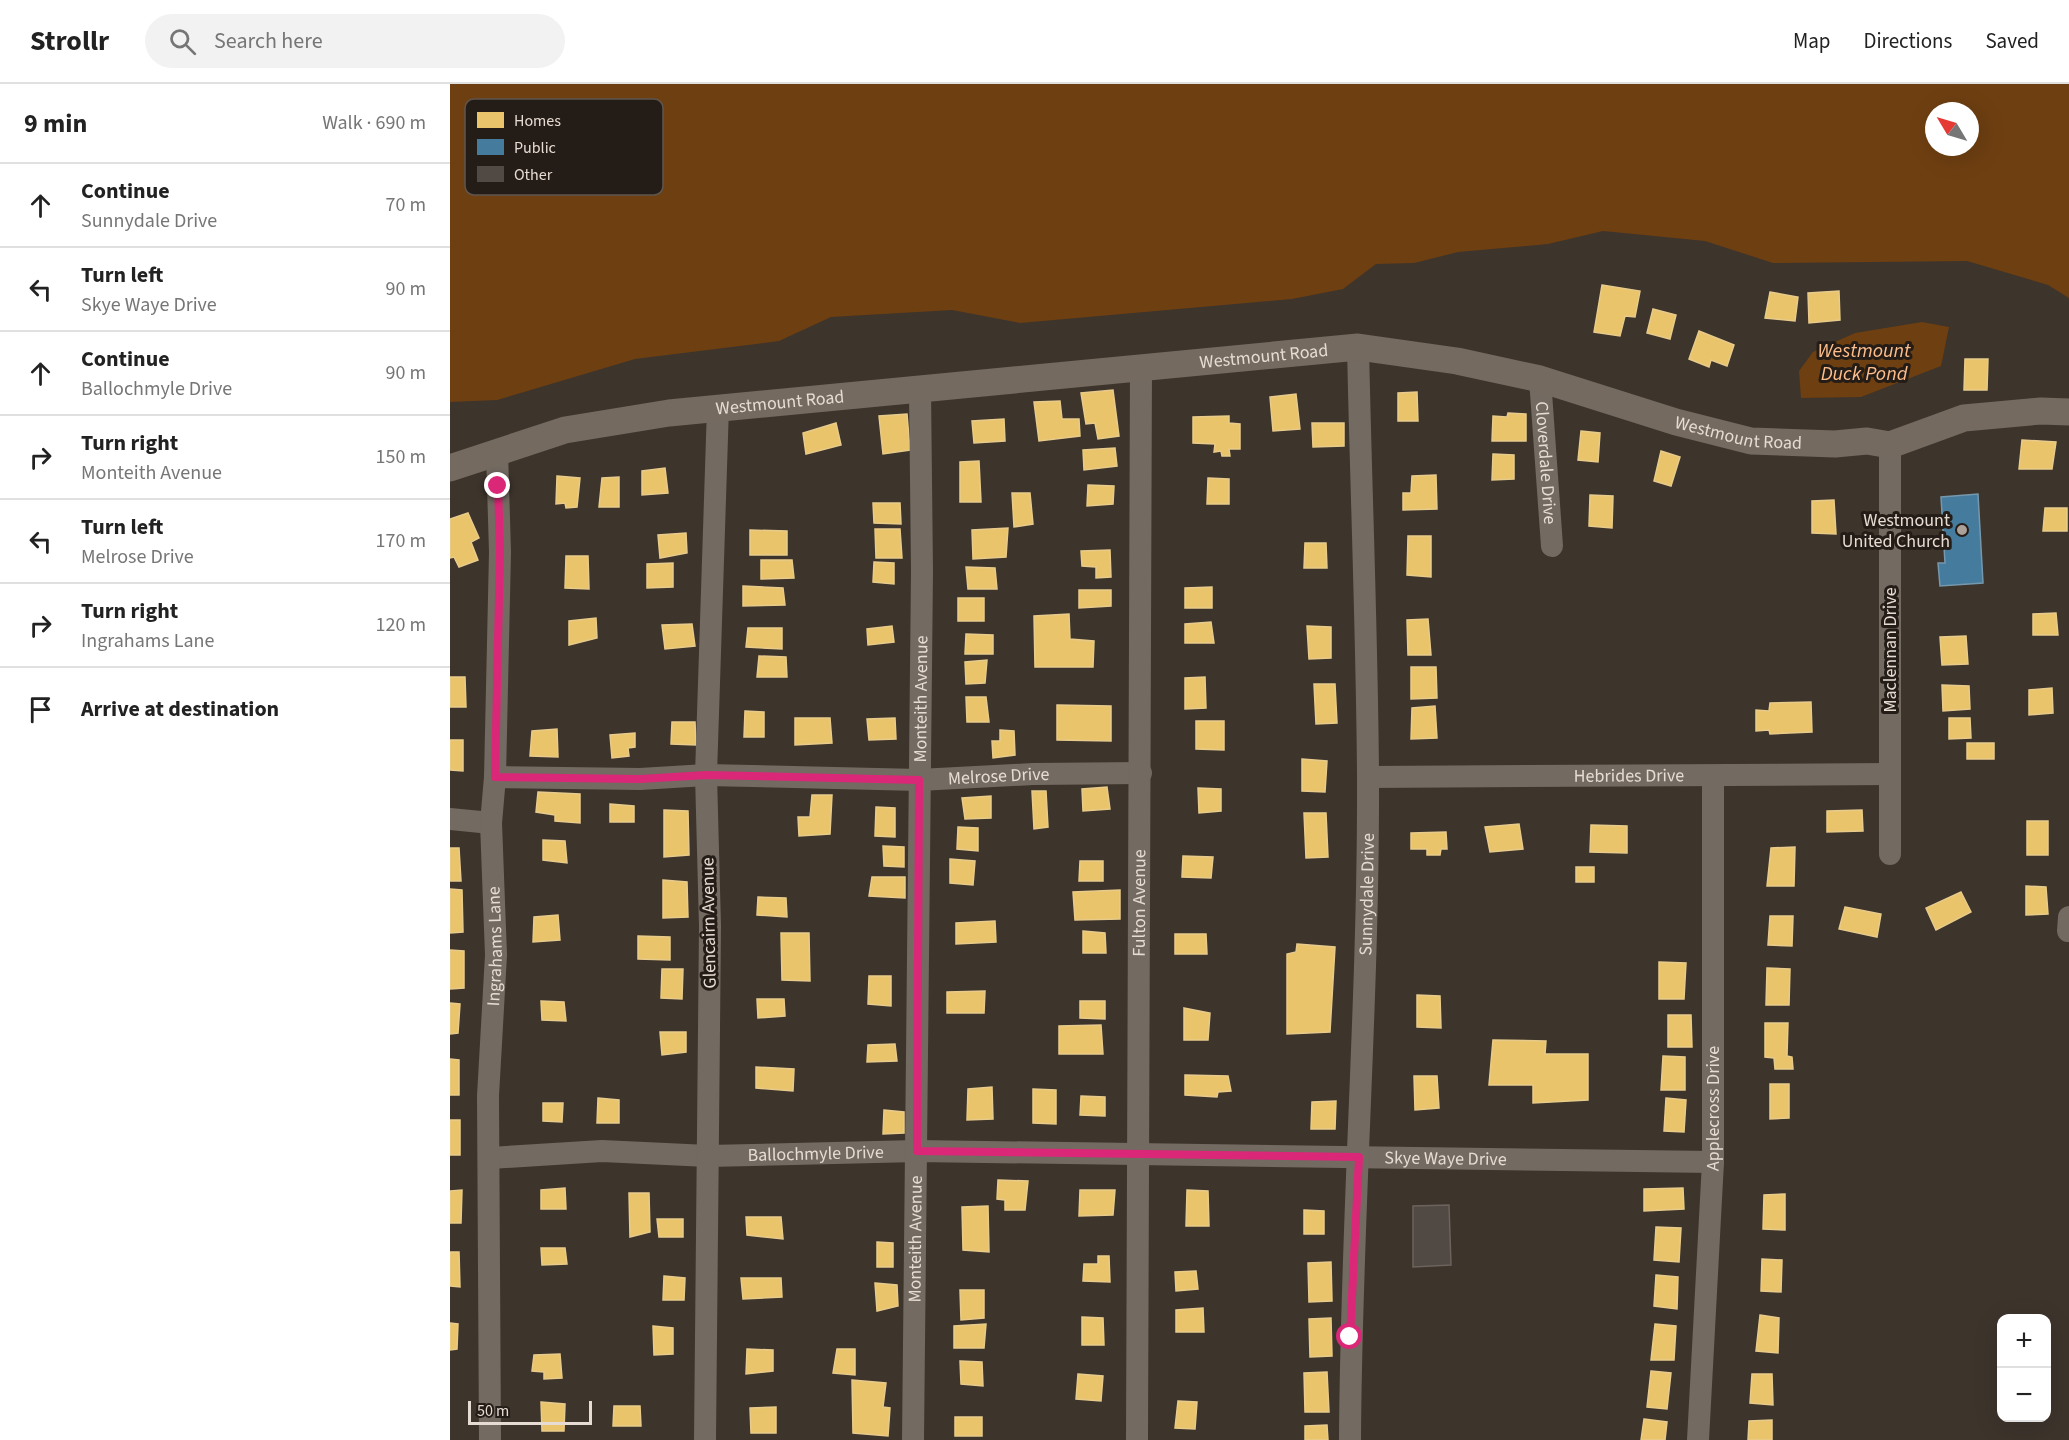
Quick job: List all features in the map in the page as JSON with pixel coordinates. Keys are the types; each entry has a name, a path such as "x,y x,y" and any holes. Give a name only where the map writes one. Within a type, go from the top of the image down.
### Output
{"main road":[{"name":"Westmount Road","path":"450,468 565,430 718,407 1358,347 1457,361 1540,379 1676,422 1750,441 1835,444 1867,441 1890,445 1964,418 2041,411 2069,412"}],"street":[{"name":"Sunnydale Drive","path":"1350,1440 1350,1337 1359,1157 1368,777 1358,347"},
{"name":"Fulton Avenue","path":"1137,1440 1140,1155 1141,367"},
{"name":"Cloverdale Drive","path":"1540,379 1552,546"},
{"name":"Monteith Avenue","path":"913,1440 922,571 920,389"},
{"name":"Glencairn Avenue","path":"705,1440 710,926 706,775 718,407"},
{"name":"Maclennan Drive","path":"1890,445 1890,854"},
{"name":"Ingrahams Lane","path":"490,1440 488,1096 496,955 491,823 495,777 500,552 497,452"},
{"name":"Melrose Drive","path":"495,777 640,779 706,775 919,780 1033,774 1141,773"},
{"name":"Hebrides Drive","path":"1368,777 1889,774"},
{"name":"Applecross Drive","path":"1698,1440 1713,1162 1713,776"},
{"path":"450,819 491,823"},
{"name":"Ballochmyle Drive","path":"490,1158 602,1151 708,1156 917,1151 1140,1155"},
{"name":"Skye Waye Drive","path":"1140,1155 1713,1162"}],"water":[{"path":"450,84 2069,84 2069,298 2048,285 1967,261 1773,263 1705,241 1603,231 1548,244 1458,252 1414,263 1376,264 1343,289 1292,299 1020,323 952,310 831,317 779,341 635,359 497,400 450,402"},
{"name":"Westmount Duck Pond","path":"1922,322 1949,327 1941,366 1861,397 1801,398 1799,371 1813,352 1855,333"}],"building: Homes":[{"path":"1602,285 1640,291 1635,317 1625,316 1620,336 1594,332"},
{"path":"1839,291 1840,320 1809,323 1808,293"},
{"path":"1770,292 1798,297 1795,321 1765,318"},
{"path":"1653,309 1676,315 1670,339 1647,333"},
{"path":"1699,331 1734,345 1727,366 1711,360 1709,367 1689,359"},
{"path":"1965,359 1988,359 1987,390 1964,390"},
{"path":"1113,390 1119,436 1098,439 1095,423 1086,424 1081,393"},
{"path":"1417,392 1418,421 1398,421 1398,393"},
{"path":"1296,394 1300,429 1273,431 1270,397"},
{"path":"1060,401 1062,419 1079,419 1080,436 1039,441 1034,402"},
{"path":"1508,413 1526,414 1526,441 1492,441 1493,416 1507,417"},
{"path":"907,414 910,450 883,454 879,416"},
{"path":"1229,416 1229,423 1240,424 1240,449 1229,449 1230,456 1222,456 1221,451 1214,452 1215,444 1193,443 1193,417"},
{"path":"1004,419 1005,441 974,443 972,421"},
{"path":"836,423 841,445 806,454 803,433"},
{"path":"1312,423 1344,423 1344,446 1313,447"},
{"path":"1581,431 1600,433 1598,462 1578,460"},
{"path":"2022,440 2056,442 2052,469 2019,469"},
{"path":"1115,448 1117,466 1084,470 1083,450"},
{"path":"1661,451 1680,457 1671,486 1654,481"},
{"path":"1493,454 1514,455 1514,479 1492,480"},
{"path":"979,461 981,502 960,502 960,462"},
{"path":"665,468 668,493 642,495 642,471"},
{"path":"1436,475 1437,509 1403,510 1403,493 1411,493 1412,476"},
{"path":"557,476 580,478 577,507 566,508 565,503 556,504"},
{"path":"619,477 619,507 599,507 602,478"},
{"path":"1208,478 1229,479 1229,504 1207,504"},
{"path":"1088,485 1114,486 1113,504 1087,506"},
{"path":"1012,493 1030,493 1033,524 1014,527"},
{"path":"1590,495 1613,496 1612,528 1589,526"},
{"path":"1834,500 1836,534 1812,533 1812,501"},
{"path":"873,503 900,503 901,524 874,523"},
{"path":"2045,508 2067,508 2067,531 2043,531"},
{"path":"468,513 479,538 471,542 478,560 459,567 454,557 450,558 450,519"},
{"path":"1008,528 1006,557 973,559 972,530"},
{"path":"875,529 900,529 902,558 876,558"},
{"path":"750,530 787,531 787,555 750,555"},
{"path":"686,533 687,553 660,558 658,535"},
{"path":"1408,536 1431,536 1431,577 1407,575"},
{"path":"1305,543 1326,543 1327,568 1304,568"},
{"path":"1110,550 1111,577 1096,578 1096,567 1082,566 1081,551"},
{"path":"566,556 588,556 589,589 565,588"},
{"path":"761,560 792,560 794,578 761,579"},
{"path":"874,562 894,563 894,584 873,582"},
{"path":"673,563 673,587 647,588 647,564"},
{"path":"966,567 995,568 997,589 968,589"},
{"path":"743,586 783,588 785,605 743,606"},
{"path":"1212,587 1212,608 1185,608 1185,588"},
{"path":"1079,590 1111,590 1111,606 1079,608"},
{"path":"958,598 984,598 984,621 958,621"},
{"path":"2056,613 2058,635 2033,635 2033,614"},
{"path":"1069,614 1070,639 1094,641 1093,667 1035,667 1034,616"},
{"path":"596,618 597,638 569,645 569,621"},
{"path":"1428,619 1431,655 1408,655 1407,620"},
{"path":"1211,622 1214,643 1185,643 1185,624"},
{"path":"692,624 695,646 665,649 662,625"},
{"path":"892,626 894,642 868,645 867,629"},
{"path":"1307,626 1331,627 1331,658 1309,659"},
{"path":"748,628 782,628 782,649 746,647"},
{"path":"966,634 993,635 993,654 965,654"},
{"path":"1966,636 1968,664 1942,665 1940,637"},
{"path":"759,656 786,657 787,677 757,677"},
{"path":"987,660 985,683 966,684 965,662"},
{"path":"1411,667 1436,667 1437,698 1411,699"},
{"path":"450,677 465,677 466,707 450,707"},
{"path":"1205,677 1206,708 1185,709 1185,678"},
{"path":"1314,684 1335,684 1337,723 1316,724"},
{"path":"1942,685 1969,686 1970,709 1943,711"},
{"path":"2052,688 2053,713 2029,715 2029,690"},
{"path":"966,697 986,697 989,722 967,722"},
{"path":"1811,702 1812,732 1770,734 1769,730 1756,731 1756,710 1769,711 1770,703"},
{"path":"1057,705 1111,706 1111,741 1057,740"},
{"path":"1435,706 1437,738 1411,739 1412,708"},
{"path":"745,711 764,712 764,737 744,737"},
{"path":"795,718 830,718 832,743 795,745"},
{"path":"895,718 896,739 869,740 867,719"},
{"path":"1949,718 1970,718 1971,738 1949,739"},
{"path":"1196,721 1224,721 1224,750 1196,749"},
{"path":"672,722 695,722 696,745 671,744"},
{"path":"557,729 558,757 530,756 532,731"},
{"path":"1000,730 1014,731 1015,755 993,758 992,741 1000,741"},
{"path":"635,733 635,747 628,748 629,756 612,758 610,735"},
{"path":"450,740 463,740 463,771 450,770"},
{"path":"1967,743 1994,743 1994,759 1967,759"},
{"path":"1302,759 1327,761 1325,792 1302,791"},
{"path":"1107,787 1110,809 1083,811 1082,789"},
{"path":"1198,788 1221,789 1221,811 1199,813"},
{"path":"1032,791 1046,791 1048,827 1034,829"},
{"path":"538,792 580,794 580,823 555,821 555,815 536,812"},
{"path":"812,795 832,795 830,834 799,836 798,817 810,817"},
{"path":"991,796 991,818 965,819 962,798"},
{"path":"610,804 634,806 634,822 610,822"},
{"path":"876,807 895,808 895,837 875,836"},
{"path":"664,810 688,811 689,855 664,857"},
{"path":"1862,810 1863,831 1827,832 1827,811"},
{"path":"1304,813 1326,813 1328,857 1306,858"},
{"path":"2027,821 2048,821 2048,855 2027,855"},
{"path":"1519,824 1523,849 1490,852 1485,827"},
{"path":"1591,825 1627,826 1627,853 1590,852"},
{"path":"958,827 978,828 978,851 957,849"},
{"path":"1446,832 1447,849 1441,849 1440,855 1427,855 1427,849 1411,849 1411,833"},
{"path":"543,840 565,841 567,863 543,860"},
{"path":"883,846 904,847 904,867 884,866"},
{"path":"1795,847 1794,886 1767,886 1771,848"},
{"path":"450,848 459,848 461,881 450,881"},
{"path":"1183,856 1213,857 1211,878 1182,877"},
{"path":"950,859 975,861 973,885 950,883"},
{"path":"1080,861 1103,861 1103,881 1079,881"},
{"path":"1576,867 1594,867 1594,882 1576,882"},
{"path":"872,877 905,877 905,898 869,896"},
{"path":"663,880 687,882 688,917 663,918"},
{"path":"2026,886 2046,887 2048,914 2026,915"},
{"path":"450,889 462,890 463,932 450,933"},
{"path":"1120,890 1120,919 1075,920 1073,892"},
{"path":"1961,892 1971,912 1936,930 1926,908"},
{"path":"758,897 786,898 787,917 757,915"},
{"path":"1845,907 1881,914 1877,937 1839,929"},
{"path":"558,915 560,940 533,942 534,917"},
{"path":"1770,916 1793,916 1792,946 1768,945"},
{"path":"995,921 996,942 956,944 956,923"},
{"path":"1083,931 1105,933 1106,953 1083,953"},
{"path":"781,933 809,933 810,981 782,980"},
{"path":"1175,934 1206,934 1207,954 1175,954"},
{"path":"638,936 670,937 670,960 638,959"},
{"path":"1297,944 1335,947 1330,1032 1287,1034 1287,954 1296,952"},
{"path":"450,950 464,951 464,988 450,989"},
{"path":"1659,962 1686,963 1684,999 1659,999"},
{"path":"1767,968 1790,969 1789,1005 1766,1005"},
{"path":"662,969 683,969 682,999 661,998"},
{"path":"869,976 891,976 891,1006 868,1004"},
{"path":"985,991 984,1013 947,1013 947,992"},
{"path":"1417,995 1440,996 1441,1028 1417,1027"},
{"path":"757,999 784,999 785,1016 758,1018"},
{"path":"541,1001 564,1002 566,1021 542,1020"},
{"path":"1080,1001 1105,1001 1105,1019 1080,1018"},
{"path":"450,1003 460,1004 458,1033 450,1034"},
{"path":"1184,1008 1210,1013 1208,1040 1184,1040"},
{"path":"1668,1015 1691,1015 1692,1047 1668,1047"},
{"path":"1765,1023 1788,1023 1787,1056 1792,1057 1793,1069 1775,1069 1774,1058 1765,1057"},
{"path":"1101,1025 1103,1054 1059,1054 1059,1026"},
{"path":"660,1032 686,1032 686,1052 662,1055"},
{"path":"1493,1040 1546,1041 1545,1054 1588,1054 1588,1100 1533,1103 1533,1085 1489,1085"},
{"path":"895,1044 897,1061 867,1062 868,1045"},
{"path":"1663,1056 1685,1057 1685,1090 1661,1090"},
{"path":"450,1059 459,1060 459,1095 450,1095"},
{"path":"756,1067 794,1069 793,1091 756,1088"},
{"path":"1185,1075 1228,1076 1231,1091 1218,1092 1217,1097 1185,1095"},
{"path":"1414,1076 1437,1076 1439,1108 1415,1110"},
{"path":"1770,1084 1789,1084 1789,1118 1770,1119"},
{"path":"992,1087 993,1119 967,1120 968,1089"},
{"path":"1033,1089 1056,1090 1056,1124 1033,1123"},
{"path":"1081,1096 1105,1097 1105,1116 1080,1115"},
{"path":"598,1098 619,1100 619,1123 597,1123"},
{"path":"1666,1098 1686,1100 1684,1132 1664,1131"},
{"path":"1336,1101 1335,1129 1311,1129 1312,1102"},
{"path":"543,1103 563,1103 562,1122 543,1121"},
{"path":"884,1110 904,1112 904,1133 883,1134"},
{"path":"450,1120 460,1120 460,1155 450,1155"},
{"path":"998,1180 1028,1181 1025,1210 1005,1210 1005,1200 997,1199"},
{"path":"565,1188 566,1209 541,1209 541,1190"},
{"path":"1683,1188 1684,1209 1644,1211 1644,1189"},
{"path":"462,1190 461,1223 450,1223 450,1191"},
{"path":"1080,1190 1115,1190 1113,1215 1079,1216"},
{"path":"1187,1190 1208,1191 1209,1226 1186,1226"},
{"path":"629,1193 649,1193 650,1232 630,1237"},
{"path":"1785,1194 1785,1230 1763,1229 1764,1195"},
{"path":"988,1206 989,1252 963,1250 962,1207"},
{"path":"1304,1210 1324,1211 1324,1234 1304,1234"},
{"path":"746,1217 781,1217 783,1239 747,1235"},
{"path":"657,1219 683,1219 683,1237 659,1237"},
{"path":"1656,1227 1681,1228 1679,1262 1654,1260"},
{"path":"877,1242 893,1243 893,1267 877,1267"},
{"path":"541,1248 565,1248 567,1264 542,1265"},
{"path":"450,1252 459,1252 460,1287 450,1286"},
{"path":"1098,1256 1109,1256 1110,1282 1083,1281 1084,1264 1098,1264"},
{"path":"1762,1259 1782,1260 1781,1292 1761,1291"},
{"path":"1331,1262 1332,1301 1309,1302 1308,1263"},
{"path":"1196,1271 1198,1289 1176,1291 1175,1272"},
{"path":"1656,1275 1678,1277 1677,1309 1654,1306"},
{"path":"664,1276 685,1278 684,1300 663,1300"},
{"path":"741,1278 781,1278 782,1297 743,1299"},
{"path":"875,1283 897,1285 898,1306 877,1311"},
{"path":"960,1290 984,1290 984,1318 961,1320"},
{"path":"1203,1308 1204,1332 1176,1332 1176,1310"},
{"path":"1760,1315 1779,1318 1778,1353 1756,1351"},
{"path":"1082,1317 1103,1318 1104,1345 1082,1345"},
{"path":"1331,1318 1332,1356 1310,1357 1309,1319"},
{"path":"450,1323 458,1324 457,1349 450,1350"},
{"path":"986,1324 984,1348 954,1348 954,1326"},
{"path":"1655,1324 1676,1326 1674,1360 1651,1360"},
{"path":"653,1326 673,1328 673,1354 654,1355"},
{"path":"747,1349 773,1350 773,1371 746,1374"},
{"path":"837,1349 855,1349 855,1375 833,1373"},
{"path":"560,1354 562,1378 544,1379 544,1372 532,1371 534,1355"},
{"path":"960,1361 982,1362 983,1386 961,1384"},
{"path":"1651,1371 1671,1373 1667,1409 1647,1407"},
{"path":"1327,1372 1329,1412 1305,1412 1304,1373"},
{"path":"1078,1374 1103,1376 1101,1401 1076,1399"},
{"path":"1752,1374 1772,1374 1773,1405 1750,1403"},
{"path":"852,1380 886,1383 883,1407 890,1408 888,1436 853,1433"},
{"path":"1178,1401 1197,1402 1195,1429 1175,1428"},
{"path":"541,1402 565,1404 564,1431 542,1431"},
{"path":"614,1406 640,1406 641,1426 613,1426"},
{"path":"776,1407 776,1433 751,1433 750,1408"},
{"path":"955,1417 982,1417 982,1436 955,1436"},
{"path":"1644,1419 1667,1422 1665,1440 1641,1440"},
{"path":"1772,1420 1772,1440 1748,1440 1749,1421"},
{"path":"1327,1425 1328,1440 1305,1440 1305,1426"}],"building: Public":[{"name":"Westmount United Church","path":"1978,494 1983,583 1940,586 1938,563 1945,563 1941,497"}],"building: Other":[{"path":"1449,1205 1451,1265 1413,1267 1413,1206"}],"place":[{"name":"Westmount United Church","path":"1962,530"}],"route":[{"path":"498,486 500,552 495,777 640,779 706,775 827,776 919,780 917,1151 1359,1157 1350,1337"}]}
